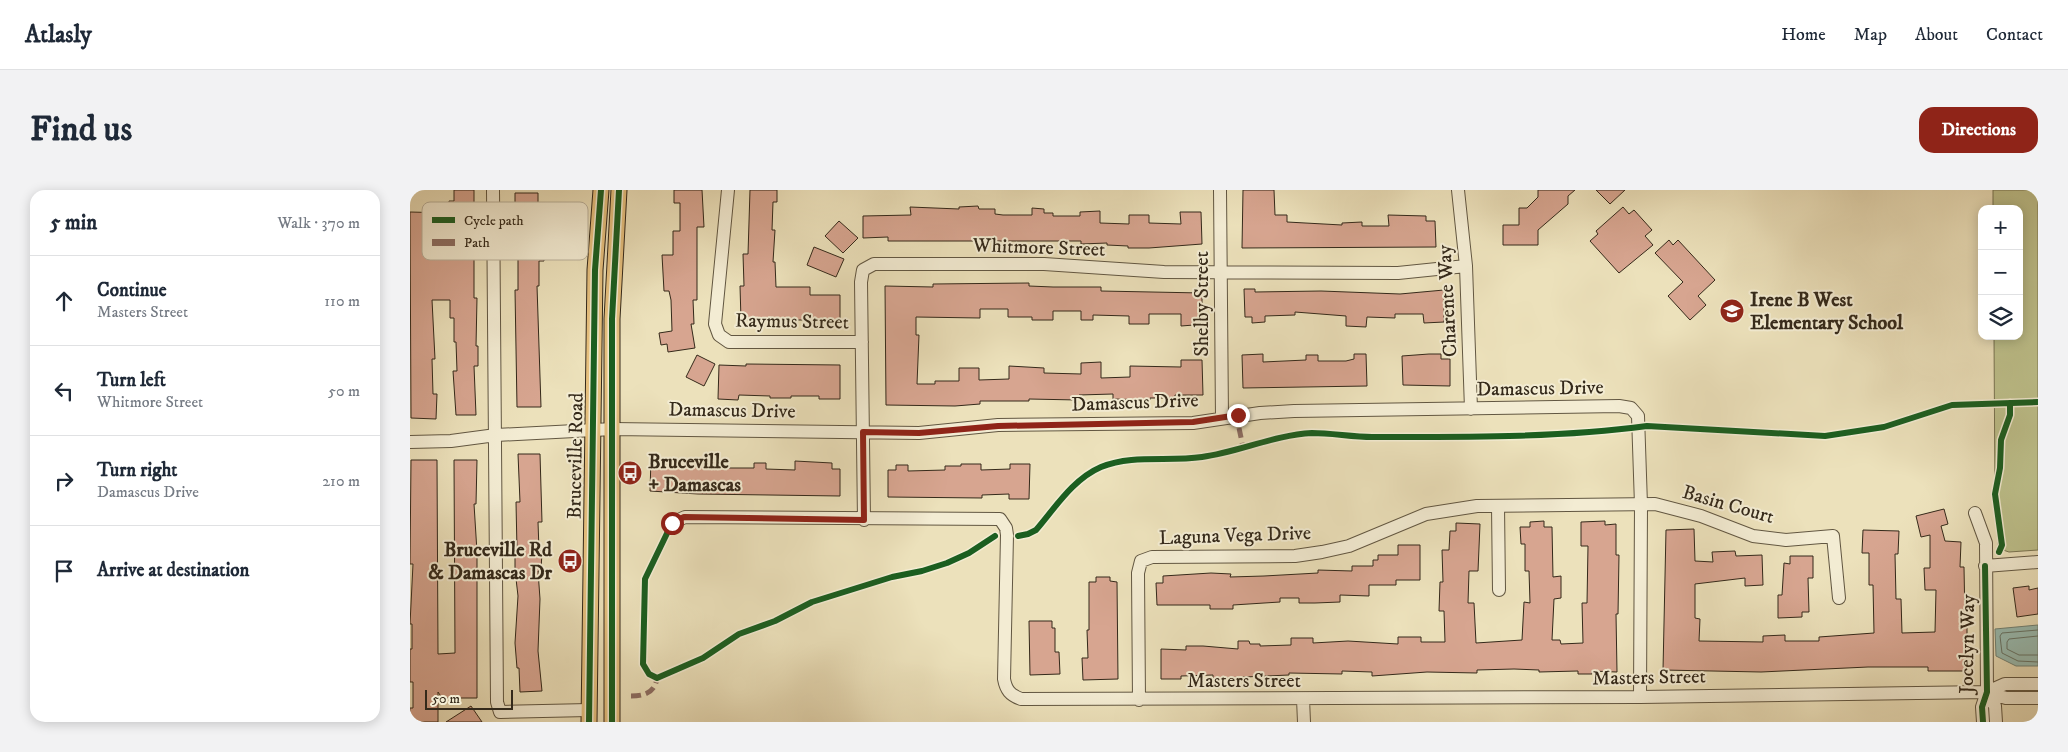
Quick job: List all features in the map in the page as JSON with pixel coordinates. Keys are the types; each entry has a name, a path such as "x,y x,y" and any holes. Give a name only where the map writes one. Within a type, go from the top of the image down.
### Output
{"main road":[{"name":"Bruceville Road","path":"589,716 595,270 601,190"},
{"name":"Bruceville Road","path":"612,722 613,282 619,190"}],"street":[{"name":"Raymus Street","path":"728,190 715,324 719,335 729,342 862,342"},
{"name":"Shelby Street","path":"1220,190 1222,418"},
{"name":"Charente Way","path":"1458,190 1466,266 1470,410"},
{"path":"493,260 497,702 500,712 589,716"},
{"name":"Whitmore Street","path":"864,520 861,282 863,270 874,264 1044,264 1137,272 1398,273 1466,266"},
{"name":"Damascus Drive","path":"410,442 451,441 496,435 613,429 919,433 998,426 1193,422 1294,411 1470,410 1619,406 1631,408 1638,416 1641,505 1640,697"},
{"name":"Basin Court","path":"1641,505 1655,504 1679,510 1753,536 1786,540 1833,536 1839,598"},
{"name":"Laguna Vega Drive","path":"1139,700 1138,573 1141,561 1152,557 1295,556 1322,552 1349,546 1426,514 1460,507 1641,505"},
{"path":"1498,506 1499,590"},
{"name":"Jocelyn Way","path":"1975,513 1986,543 1987,692 1982,707 1983,722"},
{"name":"Masters Street","path":"672,523 684,517 864,520 1000,519 1006,528 1007,536 1004,680 1006,688 1011,695 1021,699 1640,697 1987,692 2006,698 2038,698"},
{"name":"Jocelyn Way","path":"1985,566 2038,562"},
{"name":"Masters Street","path":"1987,692 2005,684 2038,684"},
{"name":"Jocelyn Way","path":"1987,692 1995,706 1996,722"},
{"path":"1303,699 1304,722"}],"green space":[{"path":"1993,190 2038,190 2038,550 2009,552 2000,549 1998,545 1995,502 1994,340 2023,340 2023,205 1993,205"}],"water":[{"path":"2038,625 2038,666 2016,666 1996,656 1995,629"}],"building":[{"path":"454,190 474,190 474,202 449,201 454,201"},
{"path":"674,190 702,190 704,227 697,227 697,300 693,300 694,324 691,324 695,348 668,352 667,344 661,345 659,333 672,331 671,300 669,291 664,291 662,255 673,255 673,231 680,231 680,203 674,203"},
{"path":"750,190 777,190 777,202 773,202 772,230 775,230 773,262 775,262 776,287 810,287 810,295 840,295 840,320 741,320 740,286 744,286 743,254 748,254"},
{"path":"1243,190 1274,190 1275,215 1287,215 1287,222 1342,225 1342,223 1362,222 1362,226 1389,226 1388,215 1426,216 1426,221 1435,221 1436,247 1242,248"},
{"path":"1538,190 1575,190 1568,196 1568,204 1538,230 1538,245 1503,245 1503,225 1519,225 1519,208 1527,208 1538,197"},
{"path":"1596,190 1625,190 1610,204"},
{"path":"515,193 538,193 538,202 515,202"},
{"path":"978,206 979,209 995,209 995,214 1003,215 1032,215 1032,208 1044,209 1044,213 1053,213 1053,216 1080,216 1080,212 1100,211 1100,223 1129,224 1129,215 1149,215 1149,223 1181,224 1180,212 1201,212 1202,244 1128,248 1128,246 1107,245 1107,243 1081,244 1081,241 888,241 888,237 863,238 863,216 911,215 910,207 959,209 959,207"},
{"path":"1623,207 1629,214 1634,210 1652,230 1645,236 1653,245 1619,273 1590,241 1598,234 1596,231"},
{"path":"410,212 422,212 422,260 474,260 474,298 477,298 476,346 478,346 478,366 474,366 476,415 456,415 453,371 457,371 454,318 450,318 450,300 432,300 435,359 432,359 433,394 437,394 436,419 411,418"},
{"path":"839,221 858,238 843,253 825,236"},
{"path":"1669,240 1673,245 1678,240 1715,280 1698,296 1706,305 1690,320 1668,296 1683,282 1655,253"},
{"path":"814,247 844,259 836,277 807,265"},
{"path":"518,260 544,260 539,261 539,286 537,286 541,407 517,407 515,290 518,290"},
{"path":"1029,283 1029,286 1101,287 1101,291 1202,293 1202,320 1194,320 1194,325 1181,326 1181,314 1149,314 1149,324 1129,324 1129,316 1093,315 1093,320 1081,320 1081,311 1053,311 1053,320 1032,320 1032,317 1008,317 1008,309 980,309 980,318 916,317 916,335 919,335 917,384 935,384 935,381 959,381 959,368 979,368 979,380 1009,379 1009,366 1044,368 1044,373 1081,374 1081,363 1101,362 1101,378 1130,377 1130,366 1181,367 1181,360 1202,360 1203,395 1175,395 1175,398 1150,398 1150,400 1113,399 1113,394 1079,395 1078,400 980,401 980,404 955,406 886,405 885,286 933,287 933,284"},
{"path":"1244,289 1255,289 1255,292 1321,291 1400,294 1444,290 1444,322 1424,323 1423,314 1395,314 1395,318 1367,317 1366,327 1346,326 1346,316 1295,312 1295,315 1265,316 1265,322 1252,323 1252,317 1245,317"},
{"path":"1263,354 1263,362 1306,360 1306,355 1318,355 1318,361 1346,361 1354,359 1354,354 1366,354 1367,386 1243,388 1242,355"},
{"path":"1441,354 1441,359 1450,359 1450,386 1403,385 1402,356"},
{"path":"697,355 715,364 704,386 686,377"},
{"path":"746,364 840,365 840,399 819,399 819,396 770,398 770,396 739,395 738,400 718,399 719,365 746,366"},
{"path":"518,454 540,454 542,522 538,522 539,550 542,551 541,571 538,571 540,599 538,651 542,691 520,692 519,668 517,668 515,643 518,596 515,550 517,550 516,502 520,502"},
{"path":"651,459 697,462 718,460 718,468 754,468 754,463 766,463 766,469 795,470 795,461 832,463 832,469 840,469 840,496 698,494 650,491"},
{"path":"411,460 437,460 438,654 455,653 454,460 477,460 476,504 474,504 477,552 477,698 442,698 438,692 438,722 410,722 410,708 413,708 413,682 410,682 413,564 410,564"},
{"path":"961,464 981,464 981,470 1010,469 1010,464 1030,464 1029,499 1009,499 1009,494 982,495 982,498 888,497 888,470 896,470 896,465 908,465 908,471 945,470 945,466 961,466"},
{"path":"1944,509 1948,524 1941,526 1945,541 1961,542 1960,567 1964,567 1965,621 1967,621 1967,637 1965,637 1966,671 1928,671 1928,667 1868,667 1761,672 1663,670 1666,530 1694,529 1695,561 1713,562 1712,552 1735,551 1736,556 1762,555 1763,585 1745,586 1745,578 1695,584 1695,618 1700,619 1699,641 1763,642 1763,636 1785,635 1785,641 1819,641 1819,637 1874,633 1873,585 1869,585 1869,553 1862,553 1863,530 1899,531 1898,554 1895,554 1896,599 1901,599 1902,633 1935,632 1936,590 1925,590 1924,568 1930,568 1930,535 1921,537 1916,516"},
{"path":"1544,521 1544,527 1552,527 1553,577 1561,576 1561,598 1554,599 1552,640 1560,640 1561,644 1583,643 1582,603 1587,603 1588,546 1581,546 1581,522 1605,521 1605,525 1616,524 1616,555 1619,555 1618,614 1616,614 1617,672 1592,671 1592,674 1578,674 1578,671 1539,672 1539,670 1514,669 1477,670 1477,673 1427,672 1372,676 1372,672 1342,671 1342,674 1289,673 1289,675 1222,678 1222,680 1213,680 1213,675 1181,676 1181,679 1161,679 1161,649 1186,650 1186,646 1203,646 1238,649 1238,641 1249,641 1250,644 1260,644 1260,646 1291,645 1291,638 1313,638 1313,643 1348,641 1398,644 1398,637 1421,637 1421,642 1445,642 1444,611 1439,611 1440,582 1443,582 1442,550 1449,550 1450,531 1456,531 1456,523 1480,524 1478,571 1469,571 1468,603 1474,603 1476,643 1522,640 1524,602 1530,603 1529,571 1525,571 1525,544 1521,544 1520,527 1530,527 1530,522"},
{"path":"1398,545 1420,545 1420,580 1396,580 1396,585 1369,585 1369,596 1340,595 1340,602 1315,603 1299,603 1299,598 1280,598 1280,602 1233,605 1233,609 1210,609 1210,605 1157,605 1156,583 1163,583 1163,576 1211,573 1231,574 1230,577 1318,573 1318,570 1352,571 1352,566 1373,566 1373,560 1378,560 1378,555 1398,555"},
{"path":"1790,556 1813,556 1813,578 1808,578 1809,612 1802,612 1802,617 1778,618 1778,595 1782,595 1784,563 1790,564"},
{"path":"1096,577 1110,577 1110,581 1117,582 1118,679 1083,680 1082,658 1088,658 1089,582 1096,582"},
{"path":"2029,586 2029,590 2038,588 2038,614 2017,617 2013,588"},
{"path":"1029,621 1052,621 1052,628 1055,628 1055,652 1059,652 1060,674 1030,675"},
{"path":"471,706 482,722 446,722"}],"marked path":[{"path":"1239,428 1243,447"},
{"path":"631,696 648,693 654,687 657,678"}],"cycle path":[{"path":"589,722 595,270 601,190"},
{"path":"612,722 612,319 619,190"},
{"path":"1018,536 1036,530 1073,486 1101,467 1138,459 1189,458 1216,455 1298,434 1319,433 1372,437 1510,436 1579,433 1647,426 1825,436 1884,427 1952,405 2038,402"},
{"path":"1999,552 2002,545 1995,494 2000,468 2001,440 2010,415 2010,403"},
{"path":"672,523 645,579 643,664 649,674 657,678 703,658 739,634 775,621 812,602 892,577 922,571 947,563 969,553 995,536"},
{"path":"1983,722 1982,707 1987,692 1985,566"}],"place":[{"name":"Irene B West Elementary School","path":"1732,311"},
{"name":"Bruceville + Damascas","path":"630,473"},
{"name":"Bruceville Rd & Damascas Dr","path":"570,561"}],"route":[{"path":"672,523 684,517 864,520 863,432 919,433 998,426 1193,422 1238,415"}]}
